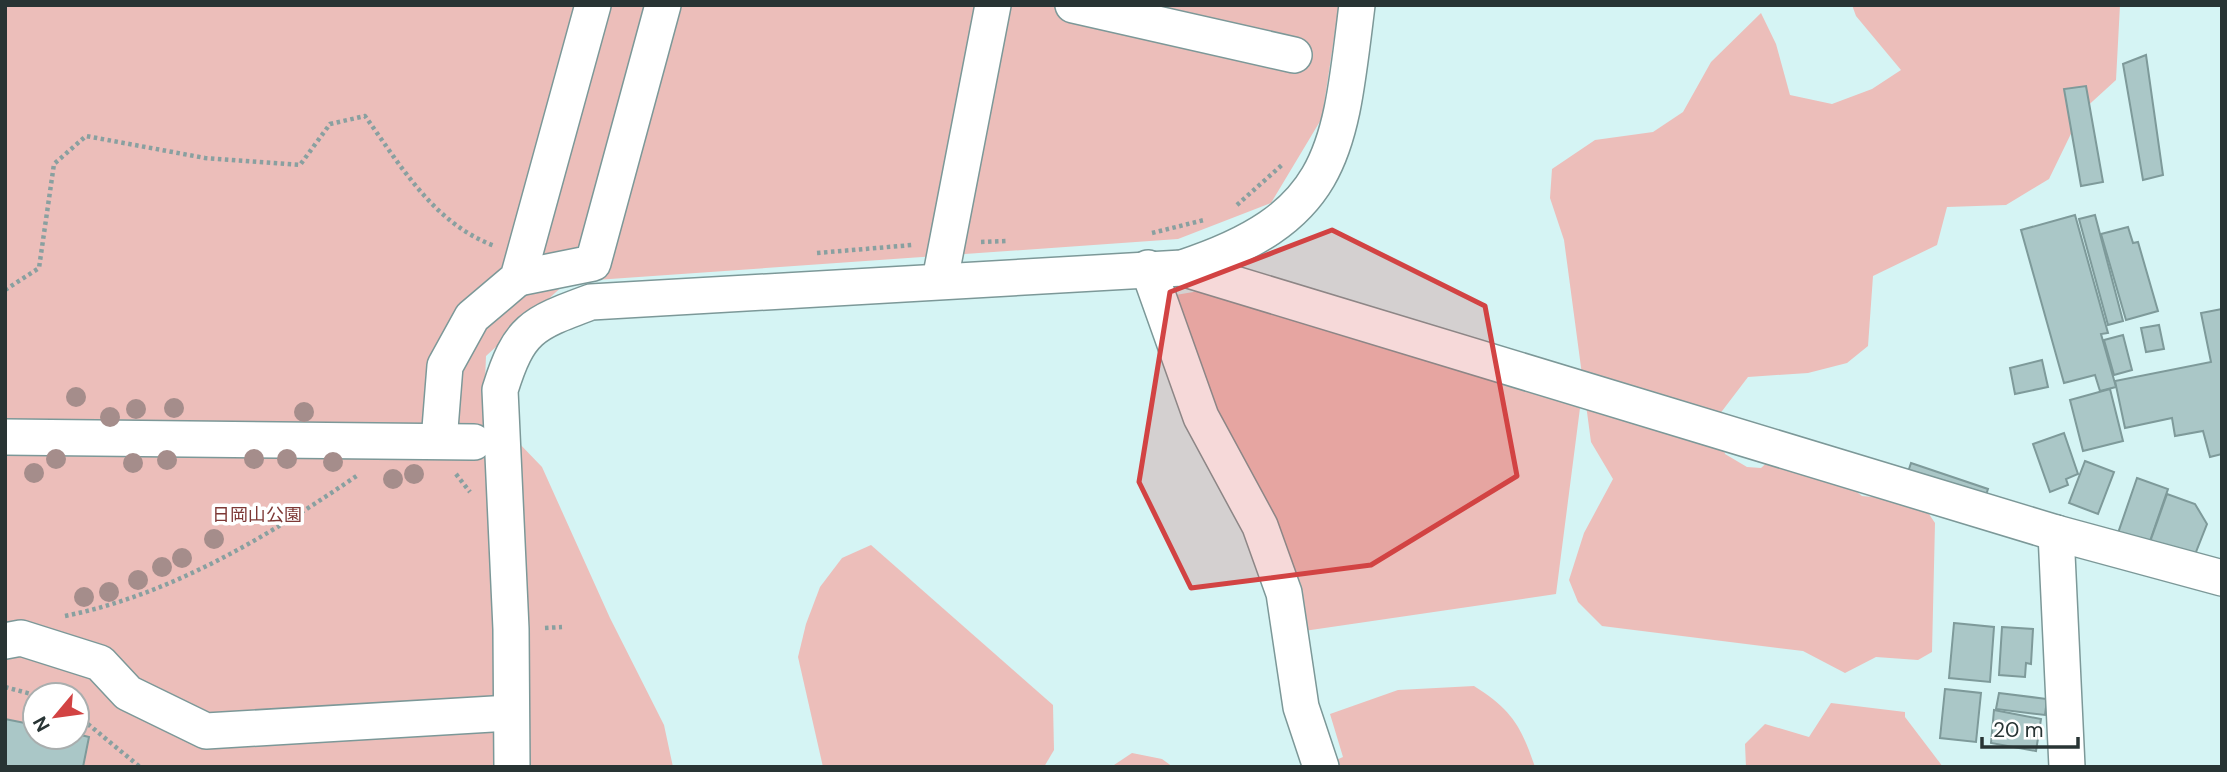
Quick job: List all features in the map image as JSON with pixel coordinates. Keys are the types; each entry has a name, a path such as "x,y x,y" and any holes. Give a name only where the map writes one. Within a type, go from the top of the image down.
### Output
{"street":[{"path":"439,441 445,366 472,317 513,264 593,5"},
{"path":"513,264 593,263 660,17 687,5"},
{"path":"940,280 993,5"},
{"path":"1073,5 1294,55"},
{"path":"1182,268 1222,255 1259,234 1301,202 1322,175 1339,133 1357,5"},
{"path":"1148,268 1201,417 1260,526 1280,582 1301,707 1321,767"},
{"path":"512,767 511,629 500,390 511,355 521,339 543,322 591,302 1182,268 2056,533 2222,578"},
{"path":"5,437 474,442"},
{"path":"2056,533 2067,767"},
{"path":"5,641 21,638 100,663 128,693 206,731 510,713"}],"path":[{"path":"5,290 39,268 54,164 86,136 205,158 300,164 330,124 365,116 419,192 472,238 513,264"},
{"path":"1235,206 1287,160"},
{"path":"1150,234 1212,218"},
{"path":"975,243 1016,241"},
{"path":"813,253 921,244"},
{"path":"51,616 105,608 224,560 366,470"},
{"path":"91,727 140,767"}],"highlighted area":[{"path":"1332,230 1485,306 1517,476 1371,565 1191,588 1139,482 1170,292"}],"green space":[{"name":"日岡山公園","path":"5,5 1339,5 1322,118 1271,203 1178,239 567,282 486,356 484,407 542,467 610,618 664,725 673,767 5,767"},
{"path":"1852,5 2120,5 2116,80 2082,111 2049,179 2006,205 1947,207 1937,245 1873,276 1868,346 1847,363 1808,373 1748,377 1716,419 1725,454 1747,467 1761,468 1782,449 1829,470 1862,496 1921,502 1935,523 1932,652 1918,660 1876,657 1845,673 1803,651 1602,626 1578,602 1569,580 1584,533 1613,479 1591,442 1564,240 1550,198 1552,169 1595,140 1653,132 1683,112 1711,62 1761,13 1776,44 1790,95 1832,104 1872,89 1901,70 1856,16"},
{"path":"1222,287 1580,408 1556,594 1304,631 1288,552 1194,363 1170,296"},
{"path":"871,545 1053,705 1054,750 1044,767 823,767 798,657 806,624 820,587 842,558"},
{"path":"1474,686 1498,703 1514,720 1535,767 1320,767 1343,757 1330,714 1398,690"},
{"path":"1831,703 1905,712 1905,717 1943,767 1746,767 1745,744 1765,724 1809,737"},
{"path":"1132,753 1162,759 1173,767 1111,767"}],"building":[{"path":"2146,55 2163,175 2143,180 2123,64"},
{"path":"2086,86 2103,182 2081,186 2064,89"},
{"path":"2075,215 2108,333 2101,334 2116,387 2100,391 2095,375 2064,383 2021,230"},
{"path":"2095,215 2123,321 2108,325 2079,219"},
{"path":"2128,227 2133,243 2138,242 2158,311 2126,320 2101,234"},
{"path":"2222,309 2222,454 2210,457 2203,431 2175,436 2172,418 2125,428 2115,381 2211,362 2201,313"},
{"path":"2159,325 2164,349 2146,352 2141,328"},
{"path":"2123,335 2132,370 2114,375 2104,340"},
{"path":"2042,360 2048,387 2015,394 2010,368"},
{"path":"2110,389 2123,441 2083,451 2070,400"},
{"path":"2064,433 2078,474 2066,479 2068,485 2050,492 2033,444"},
{"path":"2085,461 2114,472 2098,514 2069,503"},
{"path":"1911,463 1988,489 1982,507 1905,481"},
{"path":"2137,478 2168,489 2148,547 2117,536"},
{"path":"2167,494 2195,504 2207,524 2194,557 2150,542"},
{"path":"1954,623 1994,627 1990,682 1949,678"},
{"path":"2002,627 2033,629 2031,664 2026,663 2025,677 1999,675"},
{"path":"1945,689 1981,693 1976,742 1940,738"},
{"path":"1999,693 2047,699 2045,715 1996,709"},
{"path":"1994,710 2041,719 2036,751 1991,743"},
{"path":"5,719 21,722 21,751 86,751 83,767 5,767"}]}
